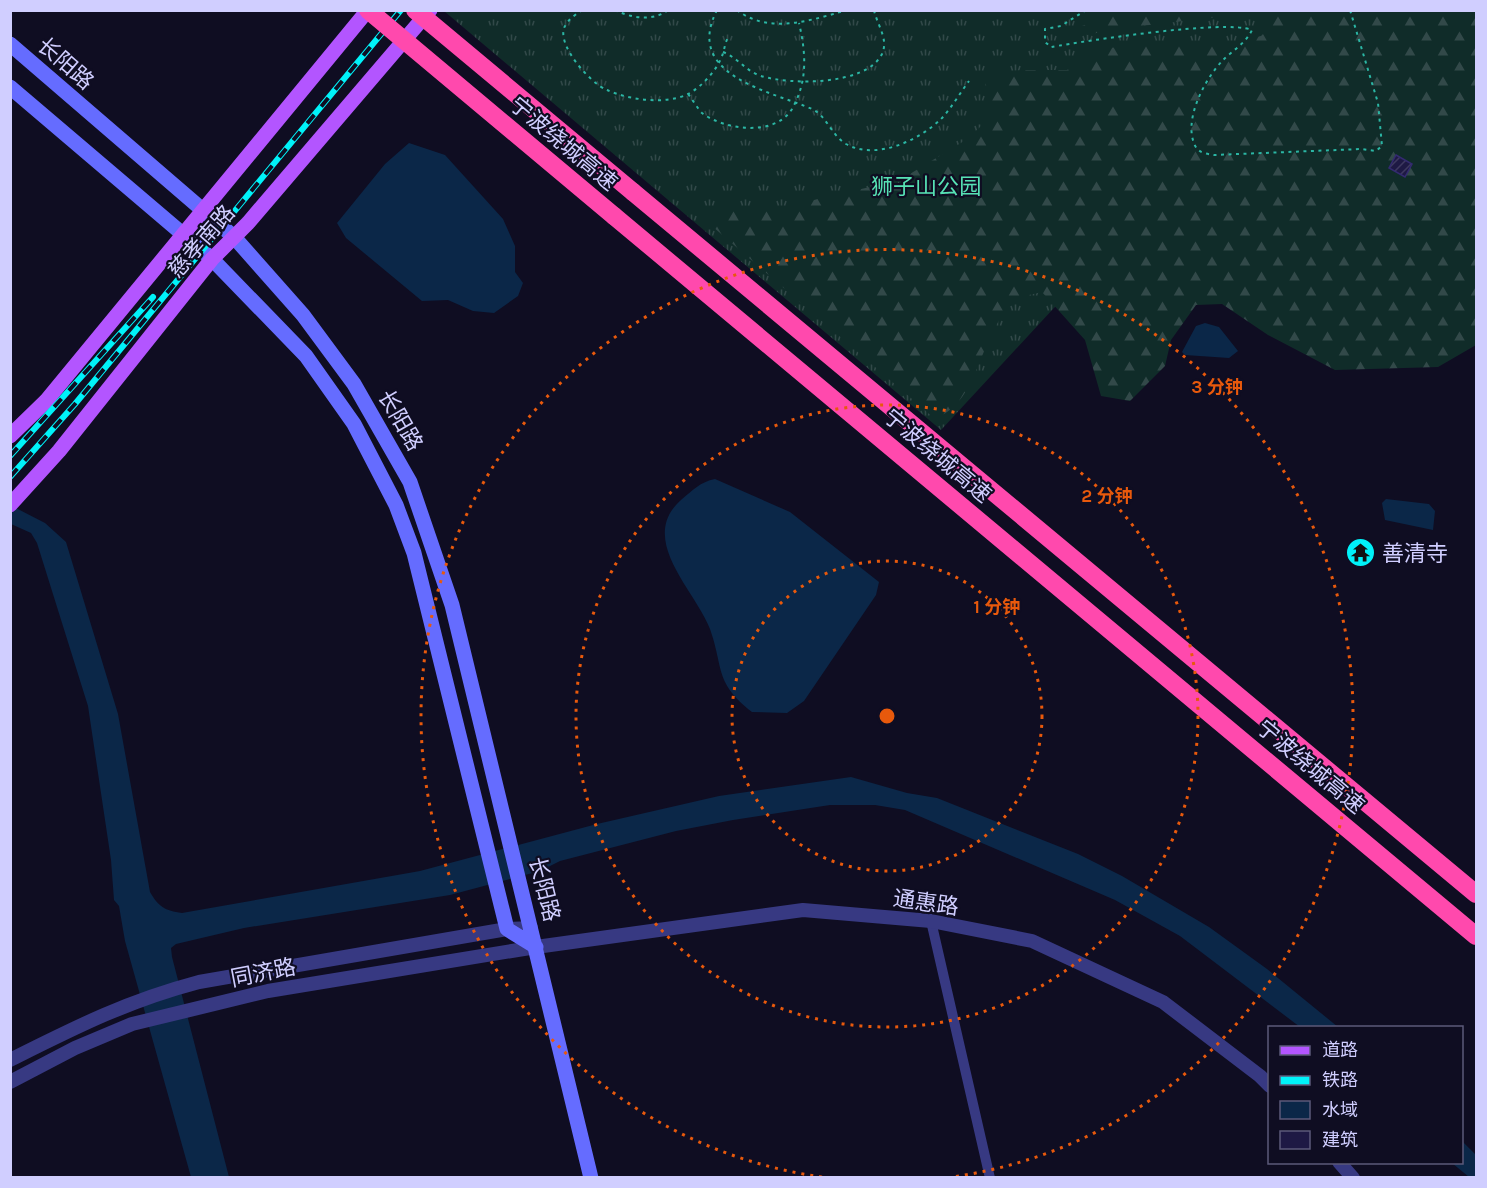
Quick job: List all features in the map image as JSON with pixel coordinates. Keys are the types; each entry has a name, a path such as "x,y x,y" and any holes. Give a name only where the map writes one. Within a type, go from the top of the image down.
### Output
{"highway":[{"name":"宁波绕城高速","path":"368,10 1476,936"},
{"name":"宁波绕城高速","path":"415,10 1476,894"}],"main road":[{"name":"慈孝南路","path":"10,436 46,401 368,10"},
{"name":"慈孝南路","path":"10,505 59,451 212,260 430,10"},
{"name":"长阳路","path":"10,44 234,237 303,315 354,384 410,482 452,605 591,1178"},
{"name":"长阳路","path":"10,87 182,237 212,260 306,356 354,424 396,505 414,553 507,929 536,947"}],"street":[{"name":"通惠路","path":"536,947 803,910 931,921 1032,941 1163,1002 1260,1076 1268,1085"},
{"path":"931,921 990,1178"},
{"name":"同济路","path":"10,1060 99,1015 148,996 184,986 507,929 531,928"},
{"name":"同济路","path":"10,1082 75,1048 136,1023 268,991 536,947"},
{"path":"1341,1164 1353,1178"}],"path":[{"path":"582,10 565,26 562,37 570,53 591,79 605,90 642,98 670,99 688,94 712,73 729,36"},
{"path":"615,10 629,17 646,18 660,16 668,10"},
{"path":"717,10 711,38 711,47 717,63 757,90 821,114 838,138 846,144 868,151 904,142 926,132 943,117 969,81"},
{"path":"737,10 760,21 799,23 847,10"},
{"path":"723,52 761,76 803,81 845,77 862,72 876,62 882,54 884,42 874,10"},
{"path":"944,10 953,10"},
{"path":"1086,10 1061,26 1045,29 1045,42 1051,47 1194,29 1225,27 1252,30 1221,62 1207,82 1194,108 1192,132 1195,148 1201,153 1214,155 1361,149 1377,151 1382,147 1378,103 1350,10"},
{"path":"688,94 700,112 717,121 741,127 759,128 784,117 794,102 803,81 806,61 799,23"}],"green space":[{"path":"1109,10 1243,11 1227,16 1115,29 1087,35 1082,26 1097,20"},
{"name":"狮子山公园","path":"444,11 1476,11 1476,311 1126,230 941,430"},
{"name":"狮子山公园","path":"1260,11 1476,11 1476,345 1438,367 1335,370 1268,335 1222,304 1196,305 1171,340 1165,366 1130,401 1101,396 1085,340 1042,292 1012,299 994,330 969,386 955,406 934,418 712,226 711,220 737,208 788,206 900,180 969,138 987,120 985,74 1022,70 1067,70 1088,56 1106,48 1196,42 1224,44 1261,36 1271,26 1265,13"}],"water":[{"path":"409,143 445,155 503,219 515,246 515,272 523,283 518,296 494,313 473,311 448,300 422,301 346,238 337,223 385,164"},
{"path":"1205,323 1219,327 1238,351 1229,358 1185,355 1182,352 1196,326"},
{"path":"715,479 790,512 879,582 876,595 804,701 787,713 752,712 731,692 722,674 710,629 673,564 667,548 665,531 669,515 693,490"},
{"path":"1386,499 1429,504 1435,511 1433,530 1385,520 1382,503"},
{"path":"10,505 45,523 66,542 118,714 150,892 159,904 171,911 182,913 420,871 597,824 719,796 851,777 907,793 937,798 1078,854 1122,876 1209,927 1267,969 1337,1026 1299,1026 1180,936 1115,900 905,810 875,805 830,805 676,831 560,861 540,871 450,895 244,928 176,944 171,948 172,957 229,1177 191,1177 125,941 119,906 114,900 111,860 88,706 37,543 31,533 11,524"},
{"path":"1463,1142 1476,1155 1476,1177 1469,1177 1453,1164 1463,1164"}],"building":[{"path":"1396,155 1412,164 1405,177 1389,168"}],"railway":[{"path":"10,477 75,404 401,10"},
{"path":"10,456 153,297"}],"place":[{"name":"善清寺","path":"1361,553"}]}
